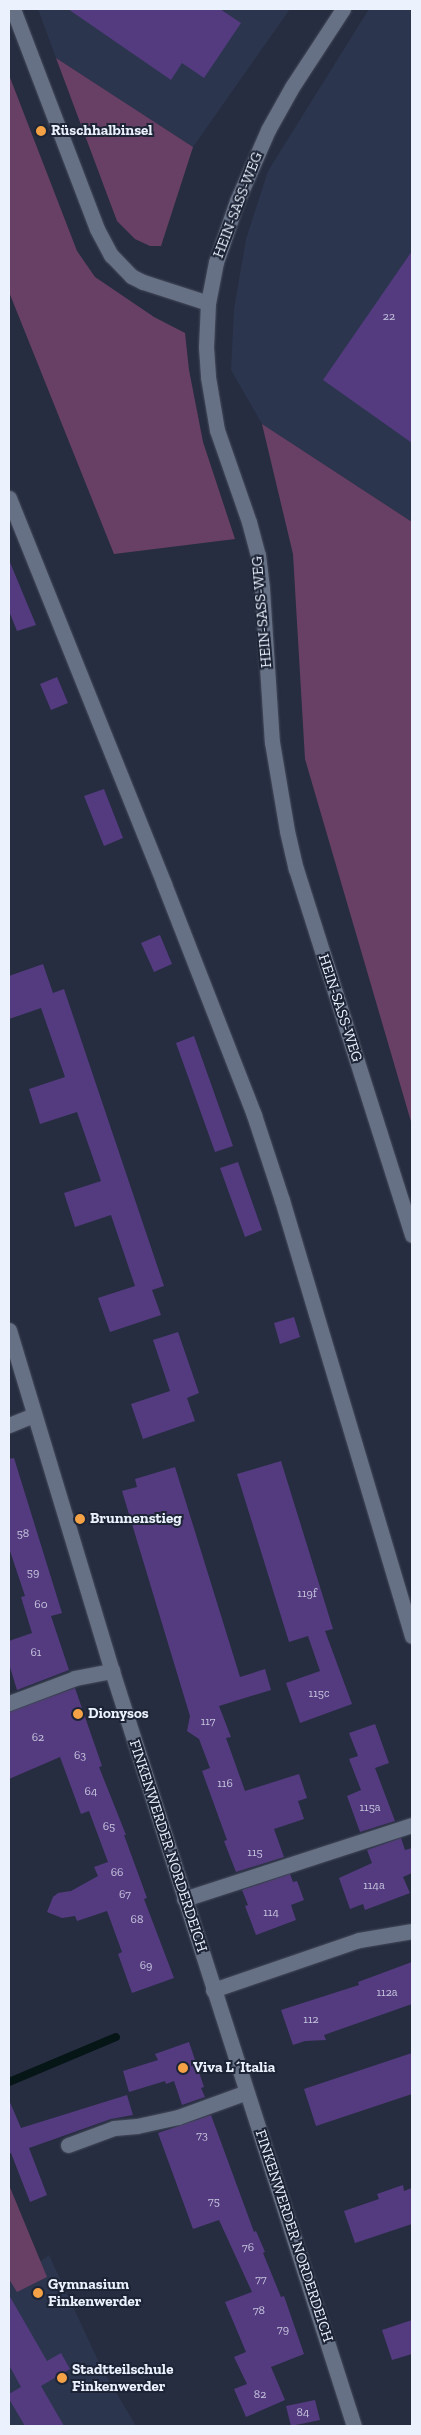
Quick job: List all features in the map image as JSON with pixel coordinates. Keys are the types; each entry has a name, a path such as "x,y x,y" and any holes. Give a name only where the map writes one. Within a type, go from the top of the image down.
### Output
{"street":[{"path":"13,9 97,229 111,256 120,266 137,279 208,303"},
{"name":"HEIN-SASS-WEG","path":"343,9 292,87 268,130 237,201 216,262 208,303 206,347 213,410 226,460 249,522 260,570 272,742 286,831 296,869 412,1235"},
{"path":"9,498 164,884 254,1115 282,1200 412,1636"},
{"name":"FINKENWERDER NORDERDEICH","path":"9,1330 112,1671 354,2426"},
{"path":"9,1425 34,1415"},
{"path":"9,1703 75,1678 112,1671"},
{"path":"184,1899 412,1825"},
{"path":"213,1990 358,1940 412,1931"},
{"path":"68,2146 114,2128 137,2126 178,2117 247,2092"}],"shaded area":[{"path":"38,9 290,9 193,147 56,58"},
{"path":"369,9 412,9 412,522 262,424 231,370 234,309 246,239 268,171"},
{"path":"56,58 193,147 161,246 150,246 135,239 117,221"},
{"path":"9,75 77,251 95,277 154,317 185,333 189,370 203,442 235,539 114,554 9,292"},
{"path":"262,424 412,522 412,1125 305,759 293,554"},
{"path":"9,2185 47,2277 17,2292 9,2279"},
{"path":"49,2255 102,2369 136,2426 9,2426 9,2256 29,2270"}],"building":[{"path":"68,9 220,9 241,23 204,78 182,63 171,80"},
{"path":"412,251 412,443 323,380"},
{"path":"9,560 36,625 17,631 9,611"},
{"path":"57,677 68,703 51,710 40,684"},
{"path":"104,789 123,838 104,846 84,796"},
{"path":"160,935 172,964 154,972 141,943"},
{"path":"43,964 53,993 64,989 164,1286 152,1290 161,1315 110,1332 98,1298 135,1286 111,1215 75,1227 64,1193 101,1181 77,1112 40,1124 29,1089 65,1077 41,1008 9,1019 9,976"},
{"path":"194,1036 233,1146 215,1152 176,1043"},
{"path":"238,1162 262,1230 245,1237 220,1168"},
{"path":"294,1317 300,1337 280,1344 274,1323"},
{"path":"178,1332 199,1393 187,1398 195,1421 143,1439 131,1404 170,1391 153,1340"},
{"path":"14,1458 62,1613 51,1616 69,1670 17,1690 9,1664 9,1641 32,1633 21,1597 25,1596 9,1548 9,1459"},
{"path":"281,1461 333,1629 325,1631 352,1704 300,1723 286,1683 320,1671 308,1636 289,1642 237,1474"},
{"path":"175,1467 240,1677 265,1669 271,1690 219,1706 231,1737 226,1738 245,1791 299,1774 307,1798 298,1801 304,1819 274,1829 284,1857 236,1872 224,1841 227,1840 202,1771 210,1768 199,1739 187,1731 190,1716 122,1491 137,1487 135,1479"},
{"path":"75,1688 102,1766 99,1767 126,1835 124,1835 147,1898 144,1899 174,1978 132,1993 118,1954 122,1952 107,1911 77,1921 75,1916 62,1918 47,1912 53,1897 58,1893 71,1891 98,1876 94,1867 108,1862 89,1811 81,1814 60,1757 9,1779 9,1712"},
{"path":"375,1724 389,1763 375,1768 395,1821 360,1832 347,1796 361,1790 349,1759 358,1756 349,1733"},
{"path":"401,1838 405,1850 412,1848 412,1873 403,1877 410,1893 365,1910 363,1904 350,1909 339,1878 372,1863 367,1850"},
{"path":"290,1874 293,1882 297,1881 304,1900 291,1905 296,1920 256,1935 245,1906 248,1905 242,1890"},
{"path":"412,1962 412,2004 324,2035 326,2040 305,2041 293,2045 281,2010 359,1985 358,1982"},
{"path":"189,2042 204,2087 201,2088 205,2097 182,2105 174,2081 166,2084 165,2081 129,2092 123,2071 158,2060 155,2054"},
{"path":"412,2053 412,2094 316,2126 304,2089"},
{"path":"127,2095 133,2115 111,2119 29,2148 47,2195 30,2202 11,2153 9,2154 9,2100 21,2128"},
{"path":"211,2115 254,2232 256,2231 265,2252 263,2253 281,2297 284,2296 304,2354 271,2367 285,2400 246,2417 234,2389 247,2384 234,2357 246,2352 225,2302 252,2292 219,2220 193,2229 158,2133"},
{"path":"403,2185 404,2191 412,2188 412,2224 355,2243 344,2211 379,2199 377,2194"},
{"path":"9,2295 47,2361 61,2353 70,2369 41,2386 64,2426 25,2426 9,2399 9,2394 21,2387 9,2365"},
{"path":"412,2320 412,2354 392,2360 382,2330"},
{"path":"315,2400 320,2420 291,2426 286,2406"}],"waterway":[{"path":"9,2082 116,2037"}],"place":[{"name":"Rüschhalbinsel","path":"41,131"},
{"name":"Brunnenstieg","path":"80,1519"},
{"name":"Dionysos","path":"78,1714"},
{"name":"Viva L´Italia","path":"183,2068"},
{"name":"Gymnasium Finkenwerder","path":"38,2293"},
{"name":"Stadtteilschule Finkenwerder","path":"62,2378"}]}
